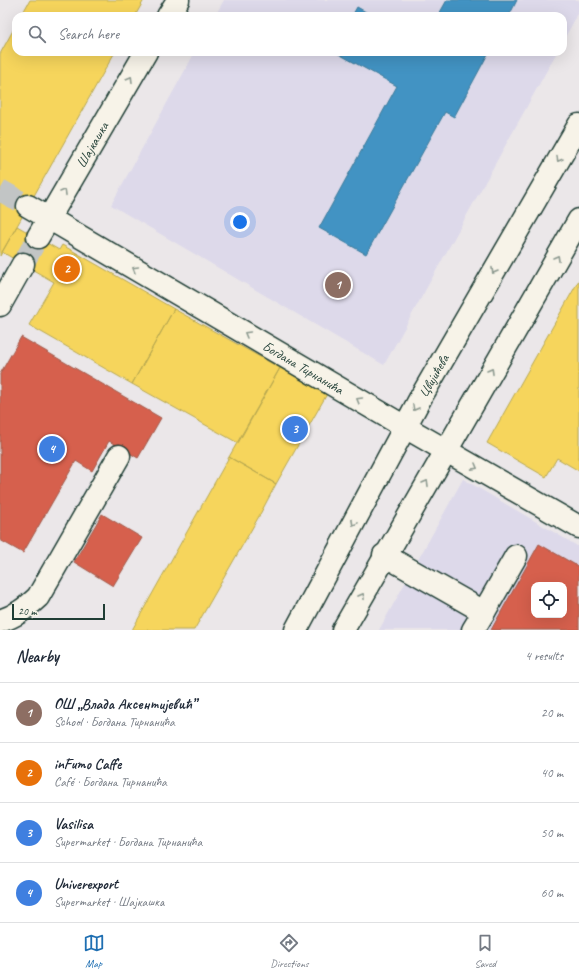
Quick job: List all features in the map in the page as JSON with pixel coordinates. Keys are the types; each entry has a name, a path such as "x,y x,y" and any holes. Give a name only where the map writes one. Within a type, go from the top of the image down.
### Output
{"street":[{"path":"170,12 178,0"},
{"name":"Шајкашка","path":"38,237 144,56"},
{"name":"Цвијићева","path":"296,630 405,427 579,125"},
{"name":"Богдана Тирнанића","path":"28,206 445,451 579,527"},
{"path":"342,630 579,220"},
{"path":"0,305 23,264"},
{"path":"0,621 11,618 26,608 38,597 69,527 119,456"},
{"path":"384,556 479,621 516,556"}],"shaded area":[{"path":"224,0 579,0 579,12 567,34 567,12 217,12"},
{"path":"193,56 555,56 384,365 111,205"},
{"path":"463,479 579,547 579,630 379,630"}],"building: Homes":[{"path":"30,0 144,0 137,12 23,12"},
{"path":"12,32 12,56 113,56 0,256 0,54"},
{"path":"17,226 59,250 62,245 174,309 132,384 29,325 54,282 2,252"},
{"path":"579,280 579,471 557,458 546,477 487,443"},
{"path":"174,309 280,368 238,443 132,384"},
{"path":"280,368 327,394 276,484 229,457"},
{"path":"229,457 276,484 258,518 194,630 132,630"}],"building: Shops":[{"path":"21,337 161,418 138,458 109,441 92,471 76,461 23,553 0,540 0,374"},
{"path":"102,514 142,538 113,586 74,562"},
{"path":"539,544 579,567 579,630 491,630"}],"building: Schools":[{"path":"447,0 517,0 511,12 440,12"},
{"path":"357,7 366,12 354,12"},
{"path":"342,56 487,56 454,117 445,112 366,254 319,228 397,86"}],"tunnel":[{"path":"0,190 28,206"},
{"path":"23,264 38,237"}],"place":[{"name":"inFumo Caffe","path":"67,269"},
{"name":"ОШ „Влада Аксентијевић”","path":"338,285"},
{"name":"Vasilisa","path":"295,429"},
{"name":"Univerexport","path":"52,449"}]}
